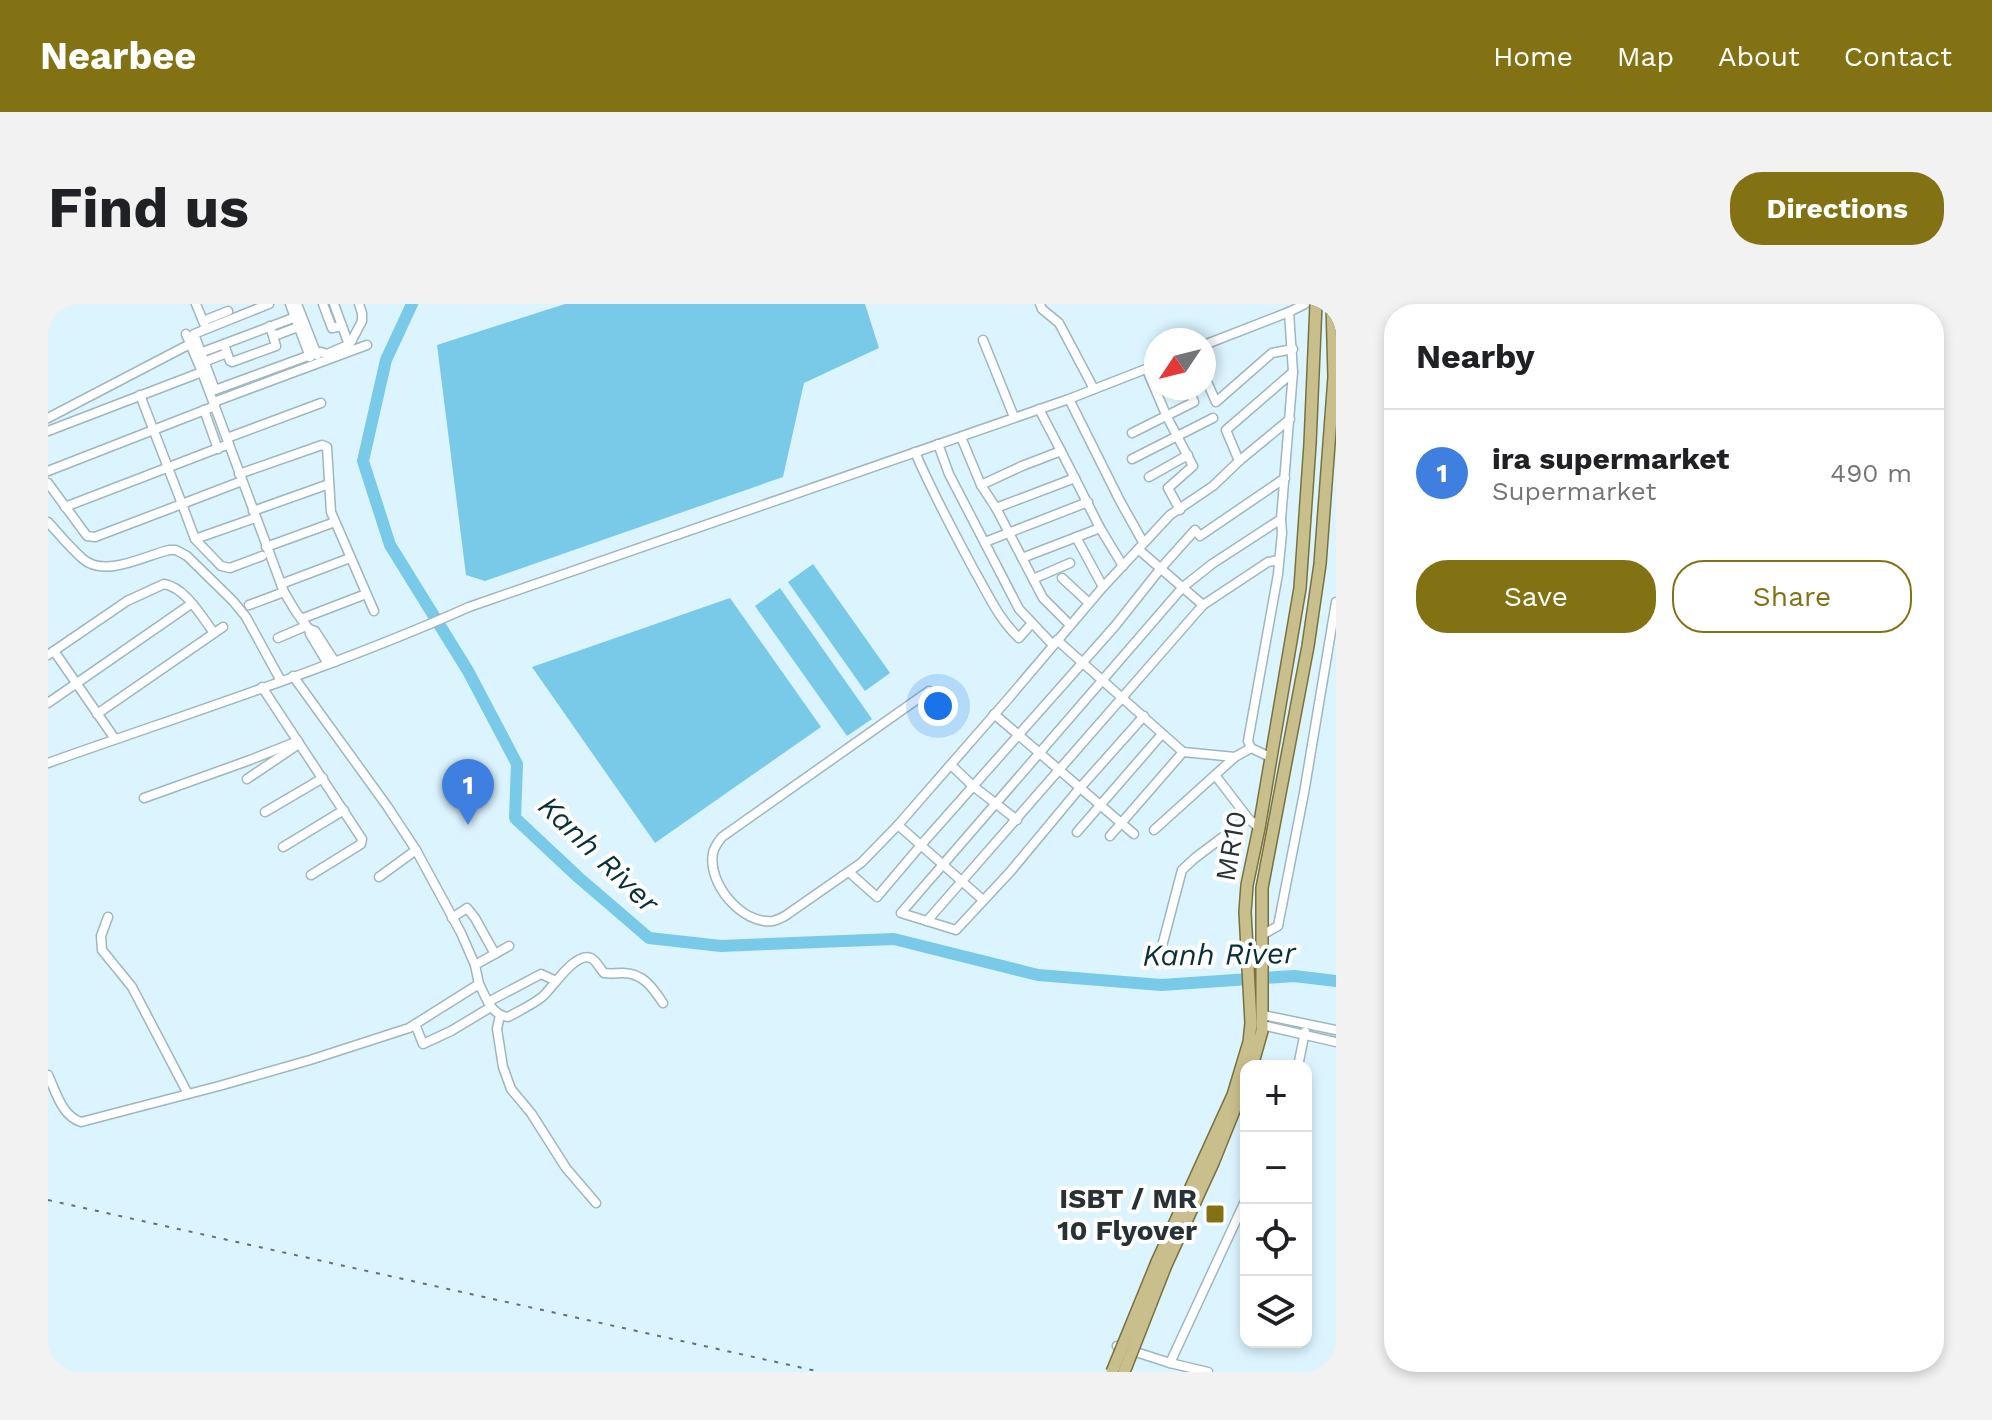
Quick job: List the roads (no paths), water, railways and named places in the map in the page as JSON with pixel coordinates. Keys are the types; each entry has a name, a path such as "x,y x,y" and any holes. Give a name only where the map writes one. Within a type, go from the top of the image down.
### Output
{"main road":[{"name":"MR10","path":"1112,1372 1233,1095 1249,1042 1251,1023 1260,1012 1247,942 1247,885 1300,588 1316,304"},
{"name":"MR10","path":"1253,1060 1260,1012 1262,888 1308,646 1320,564 1334,377 1332,304"},
{"name":"MR10","path":"1124,1372 1162,1263 1213,1163 1240,1096"}],"street":[{"path":"196,304 204,325"},
{"path":"290,304 317,364"},
{"path":"297,304 300,321"},
{"path":"323,304 332,328 342,326"},
{"path":"334,304 349,345"},
{"path":"186,334 215,390 313,354 327,354 349,345 362,321 359,304"},
{"path":"1040,304 1059,323 1094,389"},
{"path":"1216,340 1305,304"},
{"path":"263,305 231,312 204,325 193,335 264,551 305,625 332,663"},
{"path":"231,312 247,335"},
{"path":"1270,757 1251,748 1248,741 1282,533 1293,372 1289,312"},
{"path":"48,431 140,395 247,335 272,331 300,321"},
{"path":"225,349 231,362 276,346 272,331"},
{"path":"983,340 1014,417"},
{"path":"48,418 190,344"},
{"path":"48,471 367,345"},
{"path":"1215,400 1272,353 1293,349"},
{"path":"48,763 400,638 469,607 1144,371"},
{"path":"1239,461 1226,430 1293,372"},
{"path":"140,395 195,539 217,562 227,568 335,522"},
{"path":"1069,399 1141,545 1161,568 1203,605"},
{"path":"1162,400 1167,417 1193,466 1168,488 1180,510"},
{"path":"1132,433 1167,417 1193,400"},
{"path":"65,507 218,449 228,441 321,403"},
{"path":"1039,409 1123,566"},
{"path":"204,410 218,449"},
{"path":"1132,459 1213,418"},
{"path":"929,691 722,837 712,855 715,879 738,908 757,919 772,921 785,916 861,863 951,765 1141,545 1170,515 1290,419"},
{"path":"961,437 981,485 1043,598 1070,625"},
{"path":"938,444 949,474 1019,609 1032,623 1082,662 1183,752 1235,757"},
{"path":"48,483 83,533 91,537 182,504 325,445 328,450 330,509 374,611"},
{"path":"981,485 1061,451"},
{"path":"915,452 933,494 1006,625 1019,638 1032,623"},
{"path":"1149,477 1188,455"},
{"path":"996,508 1075,478"},
{"path":"849,872 877,897 1115,626 1195,530 1200,536 1285,478"},
{"path":"195,539 329,484"},
{"path":"985,542 1088,502"},
{"path":"1144,716 956,930 901,913 1183,587 1281,519"},
{"path":"48,522 85,561 102,568 169,550 187,556 246,617 281,681"},
{"path":"1022,558 1100,528"},
{"path":"1076,537 1103,587"},
{"path":"249,605 350,558"},
{"path":"927,921 1203,605 1268,562 1279,560"},
{"path":"1033,579 1070,563"},
{"path":"1062,578 1089,603"},
{"path":"115,739 51,653 127,601 164,584 179,590 214,633"},
{"path":"278,638 366,594"},
{"path":"1262,941 1278,926 1332,657 1336,602"},
{"path":"48,703 191,604"},
{"path":"97,714 223,627"},
{"path":"293,676 416,850 475,965 479,984 490,1005 500,1015 508,1017 538,1000 575,962 589,958 604,973 627,973 641,977 663,1003"},
{"path":"262,687 360,833 361,844 311,875"},
{"path":"994,714 1134,834"},
{"path":"1077,832 1162,734"},
{"path":"247,779 299,742"},
{"path":"144,798 299,742"},
{"path":"1154,830 1235,757 1251,748"},
{"path":"1110,836 1183,752"},
{"path":"951,765 1017,820"},
{"path":"1215,775 1259,828"},
{"path":"265,812 323,778"},
{"path":"283,847 344,810"},
{"path":"1161,950 1182,870 1248,818"},
{"path":"898,825 983,900"},
{"path":"379,877 416,850"},
{"path":"452,918 467,908 495,954"},
{"path":"108,917 101,936 102,950 132,987 188,1094"},
{"path":"475,965 509,946"},
{"path":"415,1024 423,1044 451,1031 541,974 556,981"},
{"path":"48,1075 61,1105 74,1120 81,1122 310,1060 409,1028 479,984"},
{"path":"1260,1012 1336,1030"},
{"path":"1260,1012 1305,1035 1336,1042"},
{"path":"500,1015 497,1029 503,1067 511,1089 531,1113 566,1168 596,1203"},
{"path":"1299,1060 1307,1024"},
{"path":"1170,1363 1244,1204"},
{"path":"1117,1346 1208,1372"}],"water":[{"path":"565,304 865,304 879,348 804,383 783,477 485,581 466,575 437,345"},
{"path":"813,564 890,673 865,691 788,582"},
{"path":"780,588 872,719 847,736 755,606"},
{"path":"730,598 821,727 655,843 532,667"}],"waterway":[{"name":"Kanh River","path":"412,304 386,360 363,461 390,545 468,671 517,764 515,818 649,938 721,946 894,939 1038,975 1161,985 1294,976 1336,981"}],"railway":[{"path":"48,1200 821,1372"}],"place":[{"name":"ira supermarket","path":"468,825"},
{"name":"ISBT / MR 10 Flyover","path":"1215,1214"}]}
